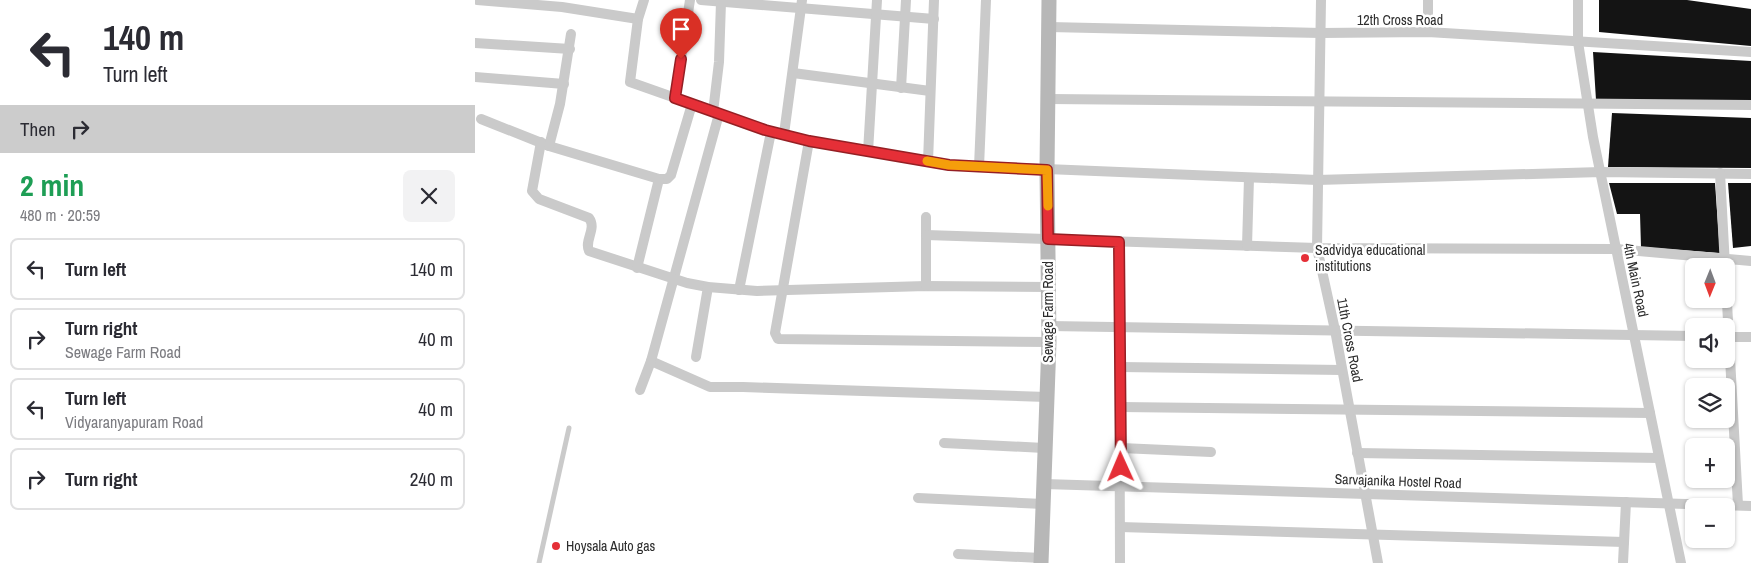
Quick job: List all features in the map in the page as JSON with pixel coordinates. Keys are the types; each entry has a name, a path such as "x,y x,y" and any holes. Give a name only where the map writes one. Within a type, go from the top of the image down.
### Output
{"main road":[{"name":"Sewage Farm Road","path":"1041,561 1049,342 1047,170 1049,0"}],"street":[{"path":"477,0 562,7 638,19"},
{"path":"644,0 638,19 630,82 771,132 809,141 927,162 979,167 1317,180 1601,172 1751,174"},
{"path":"675,98 690,0"},
{"path":"701,0 801,4 876,14 934,19"},
{"path":"868,152 877,0"},
{"path":"901,88 906,0"},
{"path":"927,162 934,0"},
{"path":"979,167 986,0"},
{"name":"11th Cross Road","path":"1321,0 1317,248 1335,330 1357,453 1367,494 1378,563"},
{"path":"1428,0 1428,32"},
{"name":"4th Main Road","path":"1578,0 1578,42 1588,104 1681,563"},
{"path":"640,390 651,361 675,279 716,113 721,2"},
{"path":"784,134 801,4"},
{"name":"12th Cross Road","path":"1049,27 1321,33 1428,32 1751,52"},
{"path":"571,34 564,84 532,184 534,195 539,198 589,218 593,227 587,245 589,251 675,279 708,287 739,290 781,292 926,286 1049,287"},
{"path":"475,43 570,49"},
{"path":"793,73 931,91"},
{"path":"475,77 564,84"},
{"path":"1049,99 1751,105"},
{"path":"481,119 545,144 659,179 667,179 671,175 692,104"},
{"path":"739,290 771,132"},
{"path":"809,141 781,292 775,333 778,339 1049,342"},
{"path":"1721,173 1725,258"},
{"path":"1247,246 1249,178"},
{"path":"637,268 659,179"},
{"path":"926,217 926,286"},
{"path":"926,235 1317,248 1616,249 1691,258"},
{"path":"1119,242 1120,563"},
{"path":"1735,261 1751,260"},
{"path":"696,357 708,287"},
{"path":"1049,326 1685,336"},
{"path":"1735,337 1751,337"},
{"path":"651,361 719,389 743,387 1047,397"},
{"path":"1120,367 1342,370"},
{"path":"1730,368 1738,505"},
{"path":"1120,407 1650,413"},
{"path":"944,443 1044,448"},
{"path":"1121,448 1211,452"},
{"path":"1357,453 1659,458"},
{"name":"Sarvajanika Hostel Road","path":"1044,484 1751,506"},
{"path":"918,498 1043,504"},
{"path":"1623,563 1626,502"},
{"path":"1120,527 1624,542"},
{"path":"958,554 1041,561"}],"lane":[{"path":"539,563 569,428"}],"building":[{"path":"1599,0 1687,0 1751,9 1751,46 1599,32"},
{"path":"1593,52 1751,61 1751,101 1596,100"},
{"path":"1612,113 1751,118 1751,168 1608,167"},
{"path":"1609,183 1715,183 1720,253 1641,247 1640,214 1617,214"},
{"path":"1728,183 1751,183 1751,246 1733,248"}],"slow traffic":[{"path":"927,161 949,165 1047,170 1048,206"}],"place":[{"name":"Sadvidya educational institutions","path":"1305,258"},
{"name":"Hoysala Auto gas","path":"556,546"}],"route":[{"path":"681,59 675,98 765,130 809,141 949,165 1047,170 1048,239 1119,242 1121,467"}]}
